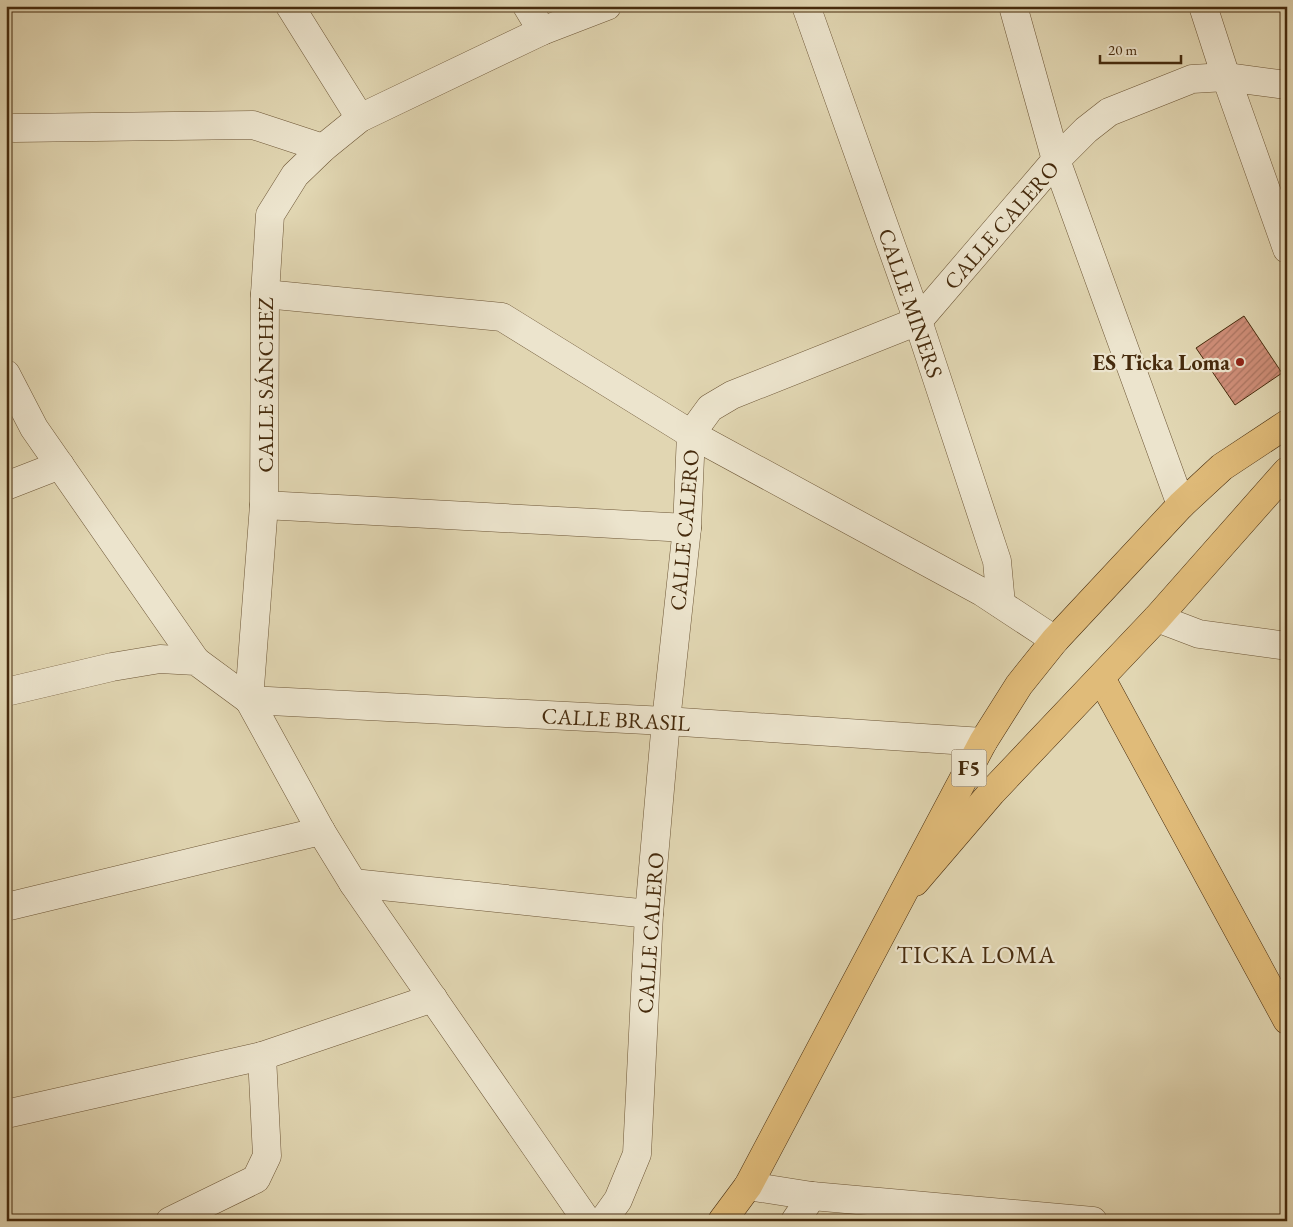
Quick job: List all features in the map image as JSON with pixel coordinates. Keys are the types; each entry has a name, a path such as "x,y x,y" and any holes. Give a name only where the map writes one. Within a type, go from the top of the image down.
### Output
{"main road":[{"name":"F5","path":"722,1221 748,1186 983,742 1019,685 1055,640 1181,505 1222,467 1287,424"},
{"path":"903,896 992,792 1067,710 1156,618 1287,471"},
{"path":"1100,678 1287,1020"}],"street":[{"path":"290,6 360,118"},
{"path":"527,6 542,31"},
{"name":"CALLE SÁNCHEZ","path":"249,700 264,505 265,294 270,215 295,175 323,148 360,118 542,31 607,6"},
{"name":"CALLE MINERS","path":"806,6 918,321 997,561 1001,604"},
{"path":"1012,6 1056,160 1181,505"},
{"path":"1204,6 1226,77 1287,249"},
{"name":"CALLE CALERO","path":"603,1221 618,1200 637,1154 649,914 666,721 687,528 692,434 710,408 732,395 918,321 1056,160 1086,130 1109,112 1192,79 1226,77 1287,85"},
{"path":"14,128 253,125 323,148"},
{"path":"265,294 502,317 692,434 982,592 1055,640"},
{"path":"6,374 34,428 196,661 249,700 321,831 353,883 587,1221"},
{"path":"6,486 60,465"},
{"path":"264,505 687,528"},
{"path":"1156,618 1199,634 1287,646"},
{"path":"6,692 94,670 150,660 196,661"},
{"name":"CALLE BRASIL","path":"249,700 666,721 983,742"},
{"path":"6,907 321,831"},
{"path":"353,883 649,914"},
{"path":"6,1114 262,1056 433,998"},
{"path":"170,1221 256,1179 267,1156 262,1056"},
{"path":"748,1186 812,1196 1006,1218 1093,1221"},
{"path":"795,1221 812,1196"}],"building":[{"name":"ES Ticka Loma","path":"1244,316 1282,373 1235,405 1196,348"}],"place":[{"name":"ES Ticka Loma","path":"1240,362"}],"district":[{"name":"TICKA LOMA","path":"976,955"}]}
